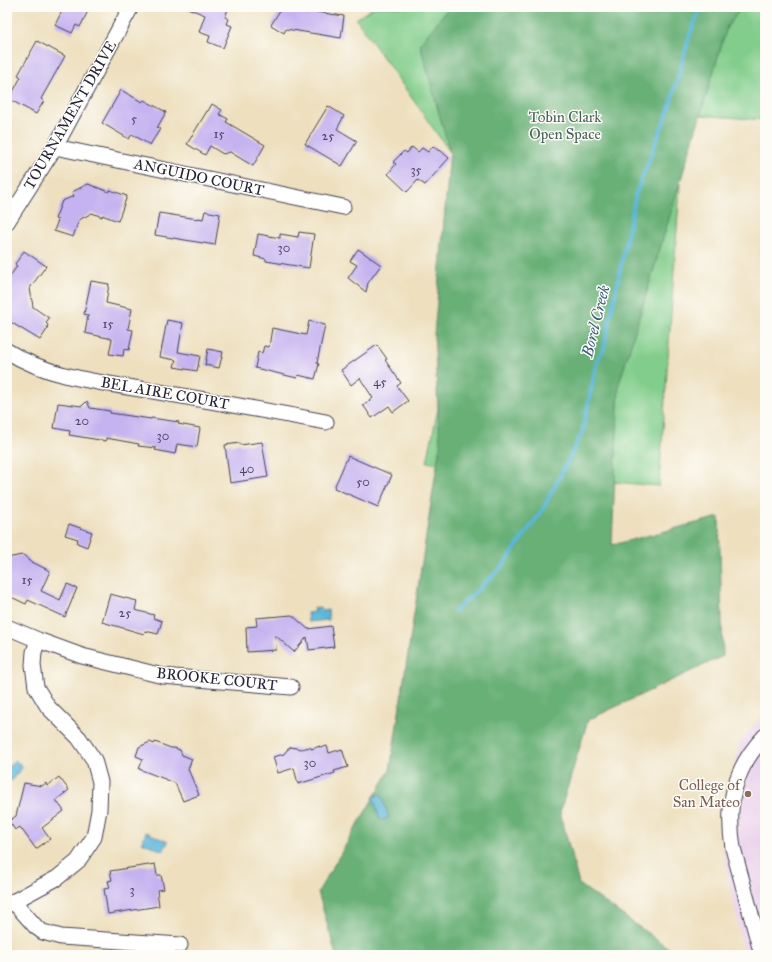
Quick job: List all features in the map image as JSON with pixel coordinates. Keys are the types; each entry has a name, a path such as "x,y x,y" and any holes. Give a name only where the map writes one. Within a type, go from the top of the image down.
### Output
{"street":[{"name":"TOURNAMENT DRIVE","path":"7,222 54,147 131,7"},
{"name":"ANGUIDO COURT","path":"54,147 343,207"},
{"name":"BEL AIRE COURT","path":"7,351 48,370 90,380 326,422"},
{"name":"BROOKE COURT","path":"7,627 82,656 163,676 291,687"},
{"path":"38,640 34,652 33,666 36,687 48,707 79,738 94,760 100,782 99,810 94,837 78,861 57,878 10,903 43,932 61,937 180,945"},
{"path":"762,955 733,848 730,832 730,815 731,801 736,779 750,753 765,736"}],"shaded area":[{"name":"College of San Mateo","path":"765,712 765,955 744,955 722,845 739,743"}],"green space":[{"name":"Tobin Clark Open Space","path":"374,7 765,7 765,120 685,114 659,486 477,470 427,462 438,409 435,334 450,152 356,19"},
{"path":"449,7 742,7 727,27 619,384 612,545 719,517 723,656 588,720 560,812 579,884 678,955 336,955 318,892 390,770 440,445 434,335 450,153 420,44"}],"water":[{"path":"320,607 321,611 328,610 329,620 308,622 307,613 315,612 314,608"},
{"path":"15,760 23,767 7,785 7,768"},
{"path":"381,794 389,818 380,820 373,797"},
{"path":"146,832 168,842 163,851 142,842"}],"building":[{"path":"64,7 81,7 88,11 80,27 76,25 72,33 55,25"},
{"path":"185,7 229,7 225,17 229,19 227,24 232,26 223,48 208,42 210,36 199,32 205,15"},
{"path":"282,7 309,13 309,11 344,16 341,38 286,29 284,33 271,25"},
{"path":"37,41 65,56 41,99 44,101 36,114 9,99 21,77 18,75"},
{"path":"121,90 142,102 144,100 166,112 157,128 160,129 150,145 132,134 129,139 102,123"},
{"path":"212,104 222,110 219,114 228,119 226,122 265,145 253,166 230,152 223,154 210,146 205,155 187,144"},
{"path":"328,106 344,116 337,129 357,141 342,166 305,144"},
{"path":"433,146 449,158 425,185 418,180 407,192 388,174 396,164 393,162 404,151 407,153 412,147 418,152 422,148 428,152"},
{"path":"88,184 109,192 110,190 127,196 118,221 92,213 79,220 73,237 54,231 58,220 55,219 62,201 74,196 72,192"},
{"path":"205,211 220,214 215,245 155,235 159,213 203,219"},
{"path":"299,232 314,234 309,268 266,261 266,259 254,256 258,234 280,238 280,234 298,237"},
{"path":"358,249 381,265 368,283 366,292 348,278 357,265 350,261"},
{"path":"24,251 46,266 30,288 33,307 49,318 46,323 48,328 40,340 12,323 8,323 7,281 17,266 15,264"},
{"path":"91,281 109,284 106,303 132,309 128,329 133,330 129,350 124,349 123,356 109,354 112,339 85,333 88,315 84,314"},
{"path":"167,320 183,323 178,352 200,356 197,371 174,367 176,360 160,357"},
{"path":"309,321 325,325 317,363 319,364 315,379 298,375 297,378 255,368 258,352 262,353 264,346 269,347 272,328 306,335"},
{"path":"377,345 387,359 385,360 401,383 397,386 408,401 393,412 389,406 372,418 363,405 373,398 360,378 351,385 341,370"},
{"path":"208,349 223,352 219,368 205,365"},
{"path":"87,401 90,408 110,411 110,413 179,422 178,424 200,428 197,447 177,444 175,454 155,450 156,448 138,446 139,444 106,438 106,441 69,435 70,431 54,428 58,403 82,406"},
{"path":"262,442 268,477 230,483 225,445 240,443 240,445"},
{"path":"348,456 392,475 378,507 334,488"},
{"path":"69,524 92,532 87,547 77,543 78,539 65,535"},
{"path":"22,555 26,556 30,561 50,571 41,591 60,600 67,584 77,588 65,617 28,600 26,604 7,595 7,558"},
{"path":"110,594 137,601 135,610 154,615 153,618 162,621 158,634 145,631 144,634 102,622"},
{"path":"292,615 308,629 331,626 334,647 309,650 307,637 294,652 275,635 276,650 247,652 246,627 257,626 256,618"},
{"path":"150,742 154,744 155,742 180,750 182,755 192,759 188,769 199,795 183,801 175,783 139,769 143,759 136,756 139,747"},
{"path":"320,746 320,748 327,746 329,753 342,749 348,767 334,771 335,773 298,784 294,768 278,773 273,757 284,754 291,747 301,749 310,747 311,749"},
{"path":"59,777 69,790 56,800 64,811 42,828 50,839 36,849 20,827 15,830 9,821 16,816 24,783 42,786 46,783 47,786"},
{"path":"155,864 157,875 161,875 164,889 157,890 159,906 108,914 104,889 110,888 108,881 112,880 110,871"}],"waterway":[{"name":"Borel Creek","path":"455,611 502,567 543,509 582,433 597,361 604,348 636,193 669,109 691,31 701,7"}],"place":[{"name":"College of San Mateo","path":"748,794"}]}
